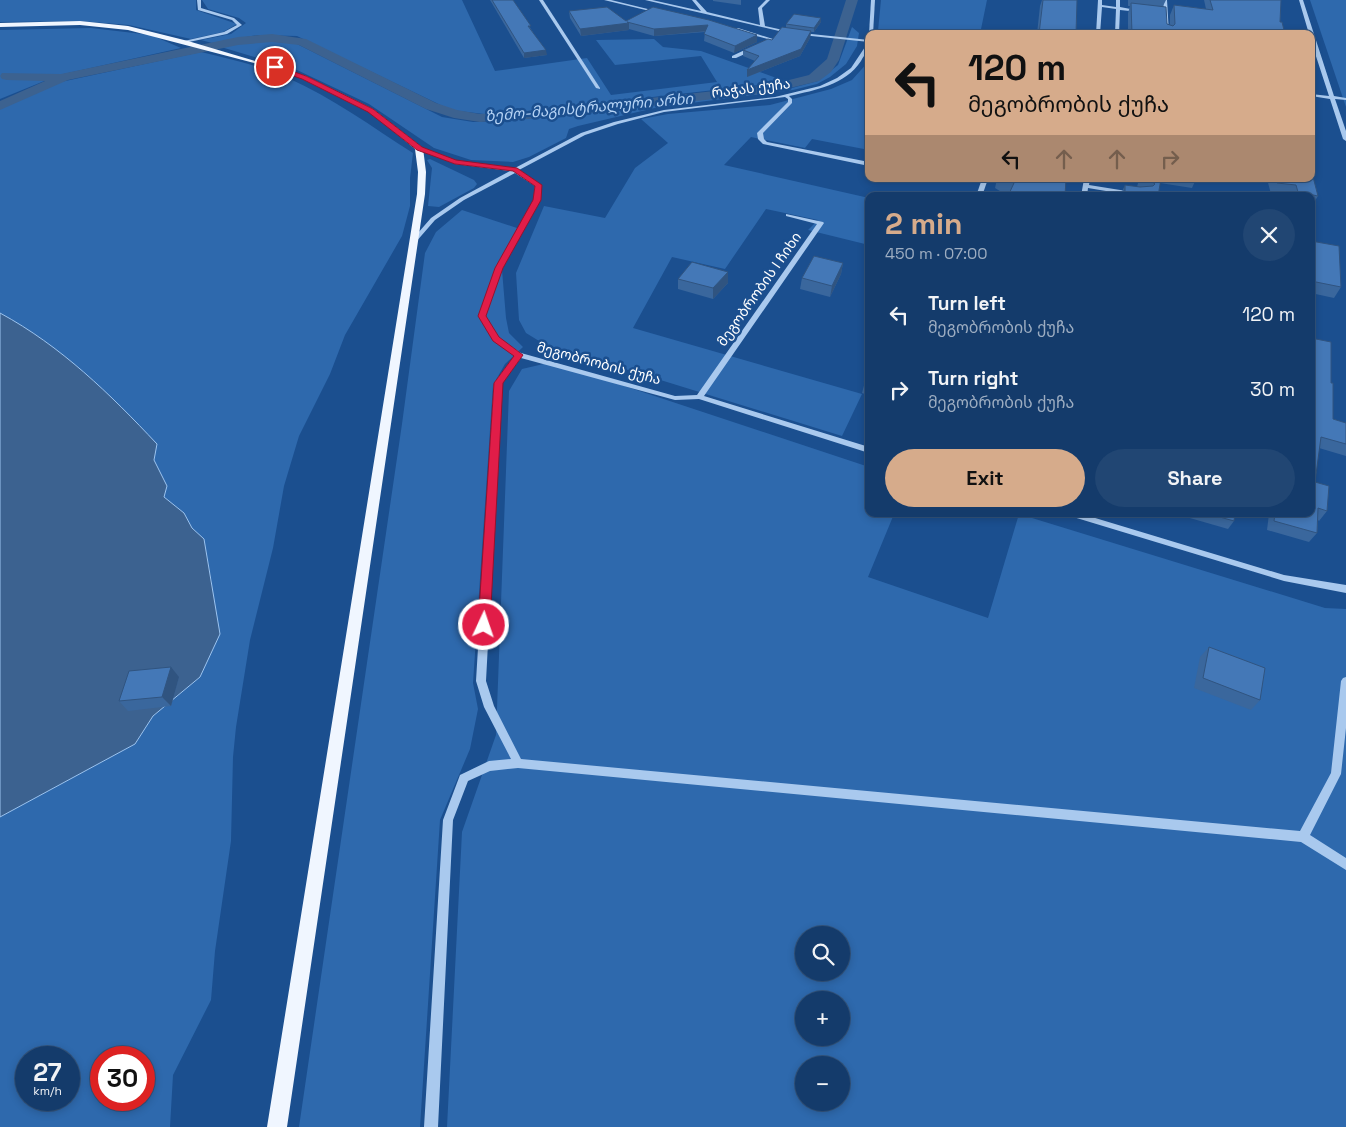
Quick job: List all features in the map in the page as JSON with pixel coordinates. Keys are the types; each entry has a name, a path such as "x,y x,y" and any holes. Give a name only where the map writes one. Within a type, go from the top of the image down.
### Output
{"main road":[{"path":"0,26 64,23 97,24 140,31 194,44 291,73 335,92 371,110 419,148 422,172 421,187 277,1127"}],"street":[{"path":"186,42 225,33 240,24 233,19 199,9 199,0"},
{"path":"541,0 598,88"},
{"path":"606,0 662,12"},
{"path":"647,0 772,29 865,42"},
{"path":"694,0 705,14"},
{"path":"763,27 760,8 768,0"},
{"path":"871,30 873,0"},
{"path":"1098,30 1100,0"},
{"path":"1117,30 1118,0"},
{"path":"1165,0 1167,30"},
{"path":"1301,0 1310,30"},
{"path":"1100,6 1147,12"},
{"path":"1156,13 1166,14"},
{"path":"726,27 770,39 734,57"},
{"path":"763,36 772,29"},
{"path":"1315,47 1330,97 1346,139"},
{"name":"რაჭას ქუჩა","path":"413,242 433,219 462,199 583,134 616,123 689,107 786,96 822,87 839,80 853,69 865,50"},
{"path":"1315,95 1346,99"},
{"path":"786,96 790,99 790,102 760,134 760,139 765,143 865,163"},
{"name":"მეგობრობის ქუჩა","path":"419,148 455,162 515,170 538,185 537,200 499,268 482,316 496,339 519,355 675,398 699,397 865,449"},
{"path":"1085,192 1087,182"},
{"path":"1086,186 1121,192"},
{"name":"მეგობრობის I ჩიხი","path":"699,397 821,222 788,215"},
{"path":"518,763 489,707 481,681 498,383 519,355"},
{"path":"1083,517 1284,578 1346,589"},
{"path":"1303,838 1336,774 1346,681"},
{"path":"431,1127 448,820 464,778 489,766 518,763 1303,838 1346,864"}],"shaded area":[{"path":"0,0 196,0 196,10 237,24 223,32 191,39 129,25 80,21 0,22"},
{"path":"202,0 462,0 495,71 587,58 611,95 717,82 701,56 615,65 596,40 654,39 663,47 701,51 782,80 759,85 492,115 451,110 297,36 258,35 212,43 201,40 231,34 246,23 239,18 208,9"},
{"path":"881,0 987,0 981,30 878,30"},
{"path":"1310,0 1346,0 1346,107"},
{"path":"852,27 859,33 857,46 846,64 830,77 817,84 793,90 659,107 578,126 569,129 566,138 529,157 513,162 471,160 434,148 369,104 297,70 221,47 249,41 267,40 295,43 442,117 473,122 499,122 792,88 818,81 838,65"},
{"path":"91,28 151,35 181,48 59,75 0,99 0,30"},
{"path":"201,52 267,70 305,86 352,113 413,153 410,178 410,206 402,236 345,335 330,374 299,436 284,486 273,548 250,640 236,727 233,757 231,841 215,951 211,1000 173,1075 170,1127 0,1127 0,817 135,744 153,716 200,677 212,583 204,540 192,528 184,513 164,497 154,460 156,444 84,372 44,340 0,313 0,108 56,83"},
{"path":"865,65 865,149 812,139 805,148 751,137 724,165 865,197 865,244 808,230 818,220 766,209 725,269 672,257 633,328 862,394 842,436 544,344 526,333 519,320 516,273 544,206 605,218 635,168 668,143 641,119 668,114 770,105 831,89 852,80"},
{"path":"430,159 474,180 477,184 474,188 439,207 428,206 432,168 427,160"},
{"path":"462,210 523,230 502,270 509,333 523,347 505,364 493,385 473,683 478,709 470,749 440,820 420,1127 299,1127 402,424 425,253 436,232"},
{"path":"0,313 44,340 84,372 157,444 154,460 167,486 164,497 184,513 192,528 204,539 220,634 200,677 153,716 135,744 0,817"},
{"path":"552,362 865,466 865,517 893,517 868,577 988,618 1018,517 1029,517 1325,608 1346,609 1346,1127 447,1127 462,832 496,735 509,391 522,369"}],"building":[{"path":"492,0 513,0 531,26 528,26 546,50 524,53"},
{"path":"1043,0 1077,0 1076,30 1039,30"},
{"path":"1210,0 1281,0 1280,22 1282,22 1284,30 1132,30 1131,3 1166,7 1167,24 1173,26 1175,24 1174,5 1213,10"},
{"path":"607,7 626,21 653,7 709,20 757,35 735,46 704,34 708,25 654,29 627,22 629,23 580,29 569,11"},
{"path":"794,14 821,18 814,28 786,24"},
{"path":"782,27 811,31 801,49 747,70 759,56 743,50 768,39 772,40"},
{"path":"1012,182 1066,182 1065,192 1010,192 1014,183"},
{"path":"1152,182 1160,182 1159,192 1125,192 1125,185 1140,187 1153,186 1155,184"},
{"path":"1314,182 1318,196 1315,195 1315,192 1298,192 1296,185 1277,183"},
{"path":"1315,242 1339,246 1341,287 1315,282"},
{"path":"814,256 843,263 832,286 802,278"},
{"path":"692,262 728,272 713,288 678,279"},
{"path":"1315,339 1331,342 1333,419 1346,423 1346,444 1321,437 1315,482"},
{"path":"1315,482 1329,486 1327,511 1318,508 1317,533 1274,521 1275,517 1315,517"},
{"path":"1220,517 1235,517 1234,521"},
{"path":"1209,647 1265,668 1260,700 1203,678"},
{"path":"171,667 162,697 119,701 129,671"}],"waterway":[{"name":"ზემო-მაგისტრალური არხი","path":"0,106 64,77 238,41 272,38 302,42 431,106 454,114 480,118 542,114 769,89 814,78 826,69 833,60 852,0"},
{"path":"7,76 57,77"}],"route":[{"path":"275,67 304,78 371,110 419,148 455,162 515,170 538,185 537,200 499,268 482,316 496,339 519,355 498,383 484,625"}]}
